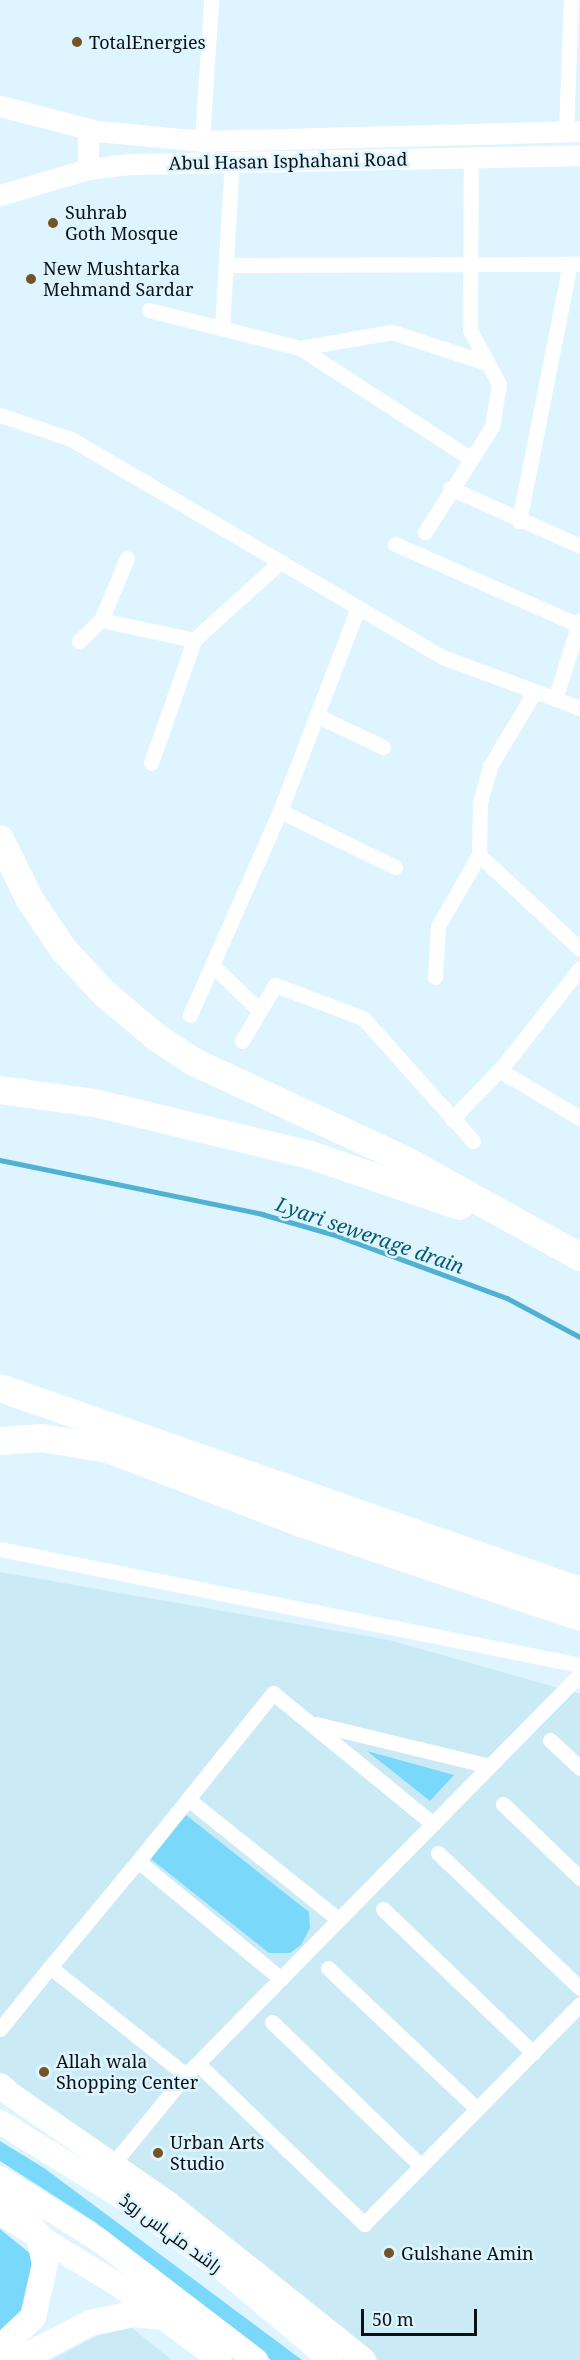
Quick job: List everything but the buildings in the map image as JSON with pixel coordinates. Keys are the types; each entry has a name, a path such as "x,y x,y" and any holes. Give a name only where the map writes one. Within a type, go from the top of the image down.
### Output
{"highway":[{"path":"0,839 30,900 63,949 105,994 156,1037 194,1062 405,1160 575,1255"},
{"path":"0,1090 95,1103 310,1155 434,1196 575,1255"},
{"path":"0,1388 580,1591"},
{"path":"0,1441 42,1438 108,1449 301,1523 580,1617"},
{"path":"0,2188 39,2236 45,2264 43,2291 33,2317 10,2350"},
{"path":"10,2350 90,2323 132,2314 166,2317"}],"main road":[{"name":"Abul Hasan Isphahani Road","path":"0,106 88,129 202,141 573,131"},
{"path":"88,129 88,169"},
{"name":"Abul Hasan Isphahani Road","path":"0,195 88,169 232,162 580,155"},
{"path":"2,2088 276,2285 364,2360"},
{"name":"راشد منہاس روڈ","path":"0,2122 130,2202 226,2272 331,2360"},
{"path":"0,2178 197,2312 256,2360"},
{"path":"0,2213 166,2317 220,2360"}],"street":[{"path":"202,141 211,0"},
{"path":"571,0 573,131"},
{"path":"425,532 450,488 492,427 499,384 470,330 471,156"},
{"path":"222,328 232,162"},
{"path":"227,265 575,264 519,521"},
{"path":"149,310 300,348 471,458"},
{"path":"300,348 392,332 487,363"},
{"path":"0,416 70,439 279,564 445,658 580,708"},
{"path":"450,488 519,521 580,546"},
{"path":"396,543 579,623 555,699"},
{"path":"79,641 101,620 127,558"},
{"path":"151,763 194,640 279,564"},
{"path":"190,1015 280,811 358,608"},
{"path":"101,620 194,640"},
{"path":"435,977 438,926 479,855 480,802 490,766 535,692"},
{"path":"318,716 383,747"},
{"path":"280,811 395,867"},
{"path":"479,855 580,949"},
{"path":"212,965 259,1010"},
{"path":"452,1119 499,1070 580,968"},
{"path":"242,1041 274,985 363,1018 473,1142"},
{"path":"499,1070 580,1118"},
{"path":"0,1550 580,1665"},
{"path":"112,2165 186,2075 580,1674"},
{"path":"0,2029 273,1694 433,1824"},
{"path":"310,1723 490,1766"},
{"path":"549,1740 580,1768"},
{"path":"188,1799 339,1920"},
{"path":"504,1804 580,1878"},
{"path":"438,1853 580,1988"},
{"path":"138,1861 281,1979"},
{"path":"383,1909 532,2053"},
{"path":"50,1967 186,2075"},
{"path":"328,1968 477,2109"},
{"path":"198,2064 364,2224 580,2004"},
{"path":"272,2022 421,2166"}],"shaded area":[{"path":"0,1572 389,1640 580,1694 580,2360 378,2360 293,2289 0,2092"},
{"path":"367,1751 454,1775 430,1801"},
{"path":"186,1815 309,1912 310,1928 301,1945 290,1953 269,1953 151,1859"},
{"path":"0,2141 44,2168 302,2360 271,2360 95,2222 0,2161"},
{"path":"0,2229 32,2255 34,2280 25,2309 0,2334"},
{"path":"132,2328 172,2360 51,2360 99,2335"}],"waterway":[{"name":"Lyari sewerage drain","path":"0,1160 262,1214 335,1235 507,1298 580,1337"}],"place":[{"name":"TotalEnergies","path":"77,42"},
{"name":"Suhrab Goth Mosque","path":"53,223"},
{"name":"New Mushtarka Mehmand Sardar","path":"31,279"},
{"name":"Allah wala Shopping Center","path":"44,2072"},
{"name":"Urban Arts Studio","path":"158,2153"},
{"name":"Gulshane Amin","path":"389,2253"}]}
